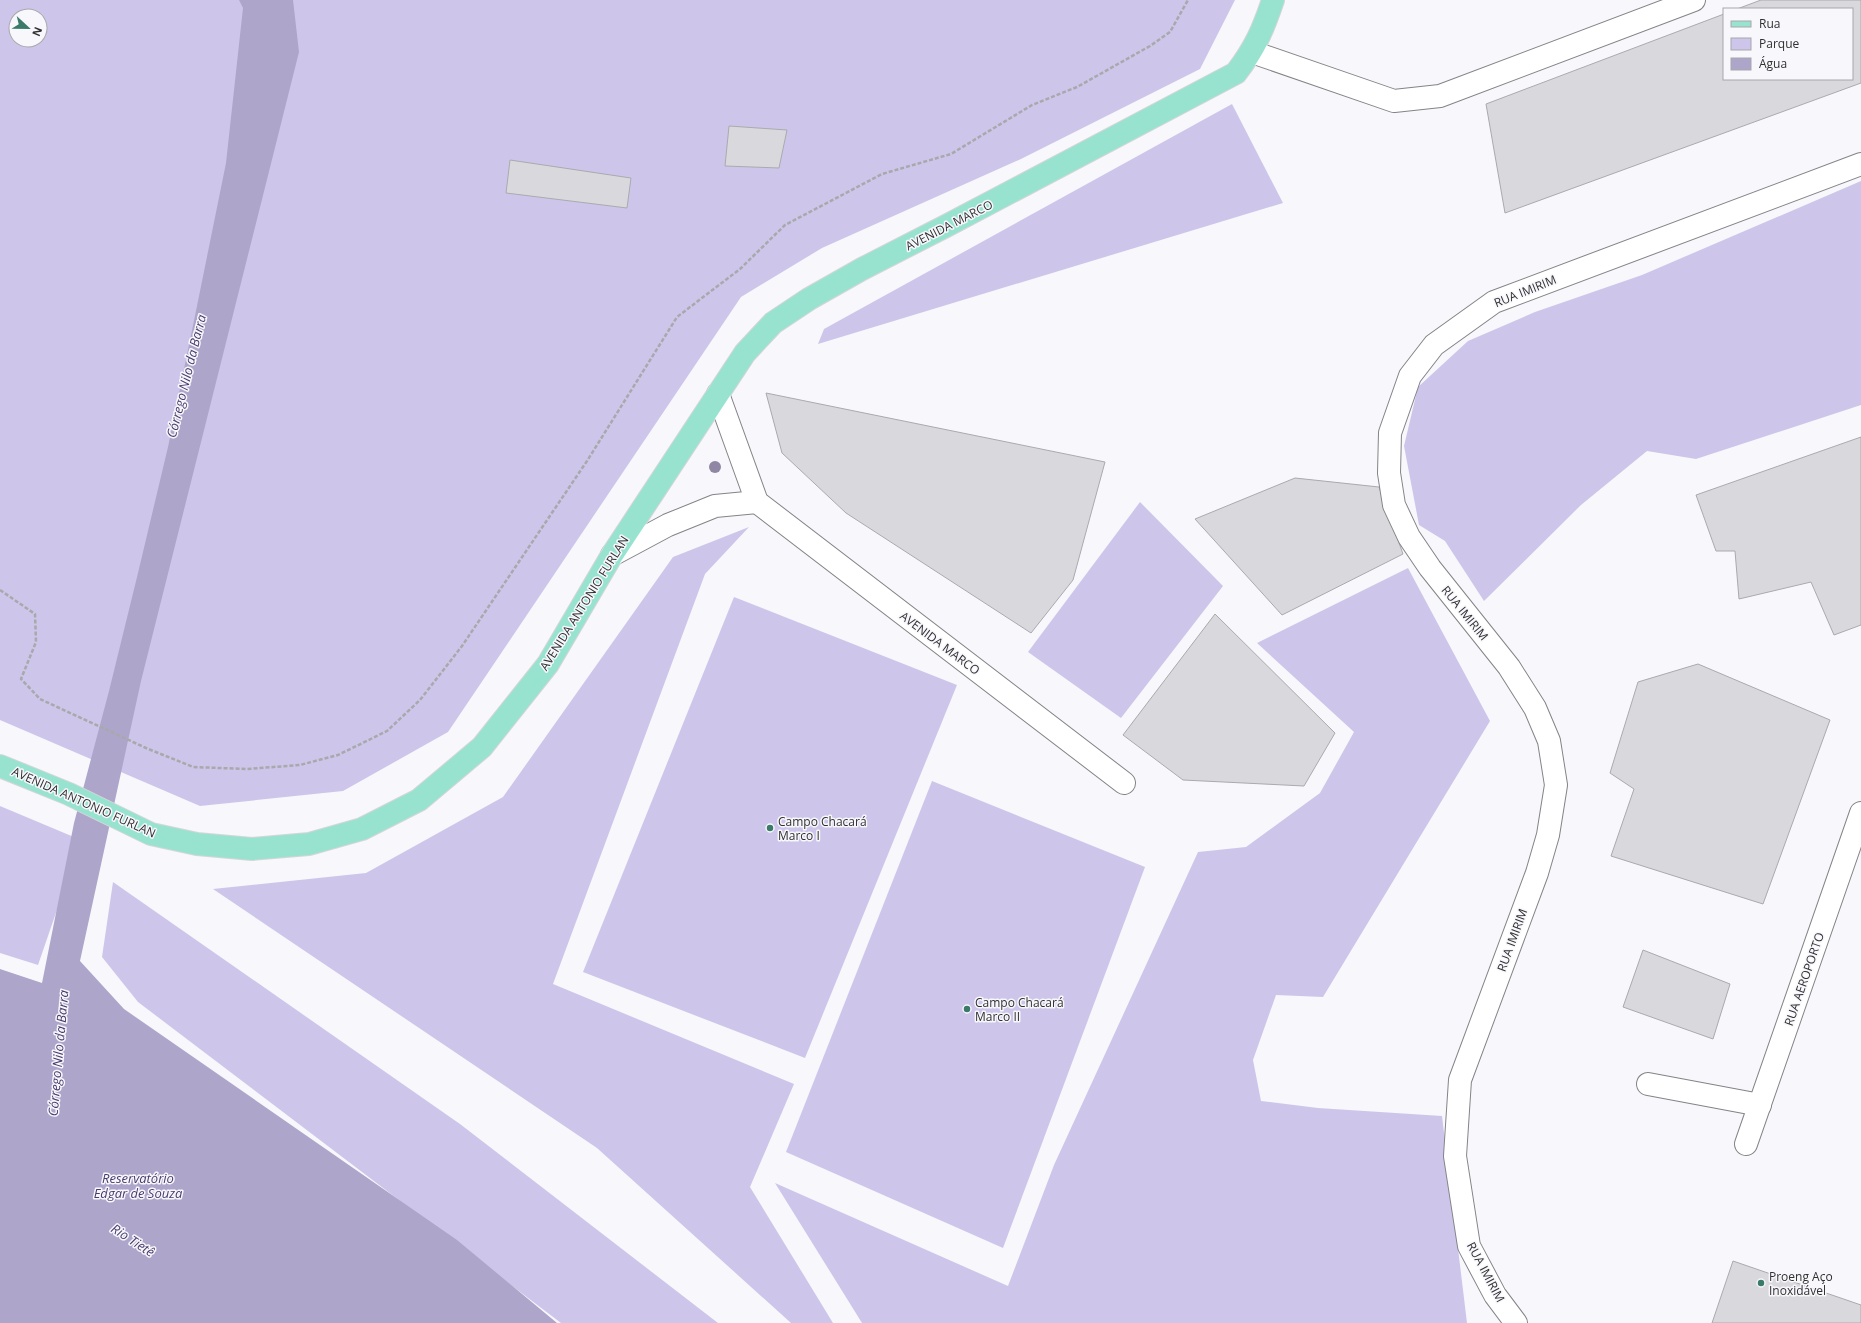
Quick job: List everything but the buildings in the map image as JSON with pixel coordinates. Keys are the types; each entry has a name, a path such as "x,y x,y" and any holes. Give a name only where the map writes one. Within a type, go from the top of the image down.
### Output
{"main road":[{"name":"AVENIDA MARCO","path":"718,394 745,354 773,323 809,298 1236,73 1252,52 1265,25 1272,0"},
{"name":"AVENIDA ANTONIO FURLAN","path":"0,766 69,794 151,834 196,844 252,849 309,844 362,829 419,800 482,747 548,664 612,555 718,394"}],"street":[{"path":"1252,52 1394,101 1440,96 1694,0"},
{"name":"RUA IMIRIM","path":"1516,1323 1495,1295 1468,1246 1455,1156 1460,1080 1537,873 1548,835 1556,785 1550,741 1536,708 1509,667 1430,568 1409,538 1394,505 1388,473 1390,433 1410,376 1434,345 1494,302 1861,164"},
{"path":"612,555 668,525 715,506 757,502 718,394"},
{"name":"AVENIDA MARCO","path":"757,502 1124,783"},
{"name":"RUA AEROPORTO","path":"1746,1144 1861,813"},
{"path":"1648,1084 1760,1105"}],"path":[{"path":"0,590 35,614 36,642 21,680 40,699 131,742 193,768 247,769 300,765 338,755 387,731 420,700 462,646 587,461 677,317 740,269 785,225 882,174 951,154 1032,105 1084,83 1150,46 1170,32 1188,0"}],"green space":[{"path":"0,0 1235,0 1200,69 1021,159 822,248 741,297 448,732 343,791 200,806 0,720"},
{"path":"1232,104 1283,203 818,344 824,329"},
{"path":"1861,181 1861,405 1696,459 1647,451 1581,505 1484,601 1445,541 1419,525 1404,446 1418,387 1468,341 1535,312 1642,275"},
{"path":"1140,502 1223,586 1121,718 1028,652"},
{"path":"749,527 705,574 553,984 794,1084 750,1187 833,1323 791,1323 597,1148 213,889 366,873 503,797 673,557"},
{"path":"1408,568 1490,721 1323,997 1276,995 1253,1060 1261,1101 1318,1108 1442,1116 1467,1323 862,1323 775,1183 1008,1286 1054,1165 1198,852 1246,847 1320,793 1354,732 1257,643"},
{"name":"Campo Chacará Marco I","path":"734,597 957,685 805,1058 583,972"},
{"name":"Campo Chacará Marco II","path":"932,781 1145,867 1003,1248 786,1152"},
{"path":"0,806 81,840 38,965 0,953"},
{"path":"113,882 460,1124 718,1323 561,1323 138,1002 102,957"}],"water":[{"name":"Reservatório Edgar de Souza","path":"239,0 293,0 299,52 141,681 80,961 124,1009 457,1240 557,1323 0,1323 0,969 42,983 74,823 109,691 168,447 226,163 243,8"}],"place":[{"name":"Campo Chacará Marco I","path":"770,828"},
{"name":"Campo Chacará Marco II","path":"967,1009"},
{"name":"Proeng Aço Inoxidável","path":"1761,1283"}],"water label":[{"name":"Córrego Nilo da Barra","path":"186,376"},
{"name":"Córrego Nilo da Barra","path":"58,1053"},
{"name":"Rio Tietê","path":"133,1240"}]}
